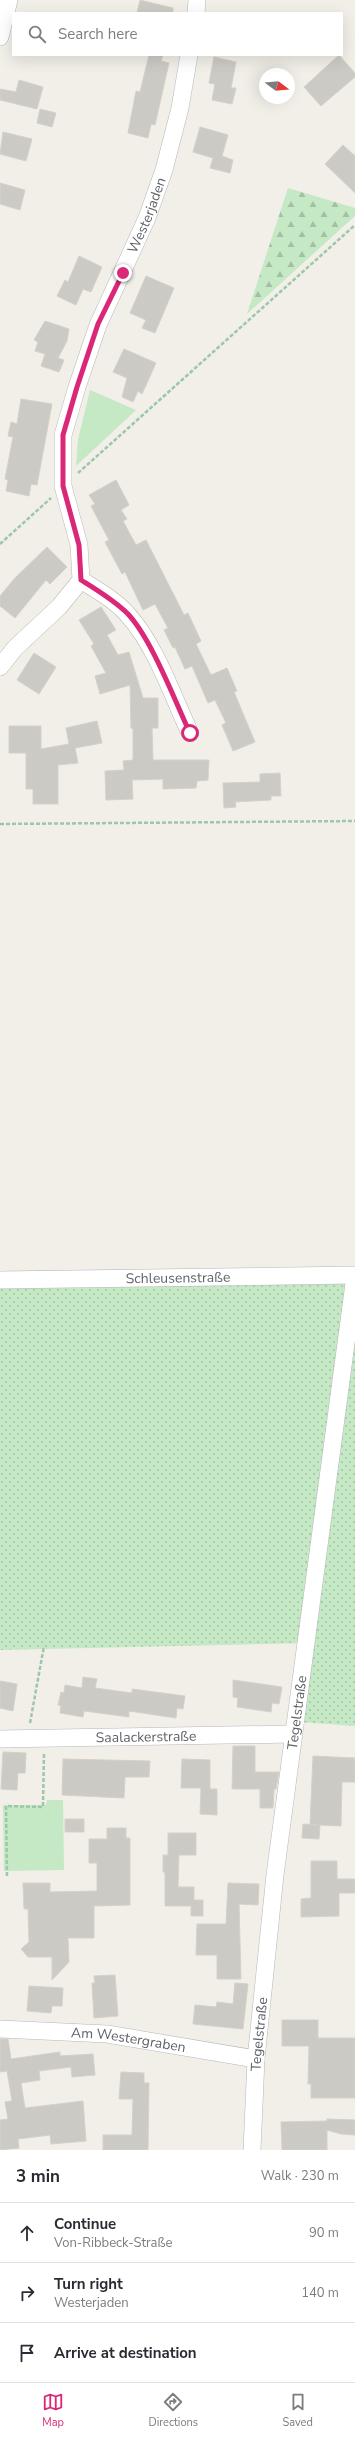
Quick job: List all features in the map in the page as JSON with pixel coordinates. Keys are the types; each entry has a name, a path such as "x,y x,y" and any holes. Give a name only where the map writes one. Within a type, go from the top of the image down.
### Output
{"street":[{"path":"0,37 9,0"},
{"path":"196,12 198,0"},
{"name":"Westerjaden","path":"81,580 79,545 63,486 63,435 98,324 147,218 164,170 180,108 189,56"},
{"path":"0,667 15,648 59,608 81,580 105,595 128,615 152,651 190,733"},
{"name":"Schleusenstraße","path":"0,1280 355,1275"},
{"name":"Tegelstraße","path":"252,2150 256,2059 292,1734 355,1275"},
{"name":"Saalackerstraße","path":"0,1739 292,1734"},
{"name":"Am Westergraben","path":"0,2029 108,2034 256,2059"}],"path":[{"path":"0,544 355,225"},
{"path":"0,824 355,821"},
{"path":"27,1739 44,1646"},
{"path":"6,1876 6,1806 43,1807 45,1739"}],"green space":[{"path":"288,188 355,208 355,216 247,314"},
{"path":"90,390 136,410 76,466 78,440"},
{"path":"355,1267 355,1726 300,1722 309,1643 0,1650 0,1271"},
{"path":"47,1800 63,1800 64,1870 4,1871 3,1805 46,1805"}],"building":[{"path":"140,0 173,8 173,12 137,12"},
{"path":"149,56 163,56 161,61 169,63 155,125 151,124 148,138 128,133 136,91 140,92"},
{"path":"338,56 340,56 355,73 355,77 321,106 304,87"},
{"path":"214,57 236,62 231,88 236,88 232,104 212,100 215,84 209,83"},
{"path":"19,80 43,87 37,109 0,100 0,89 16,92"},
{"path":"40,109 56,113 52,127 37,123"},
{"path":"200,127 228,135 222,156 233,160 230,173 210,168 213,158 193,152"},
{"path":"3,132 32,139 26,161 0,154"},
{"path":"343,145 355,156 355,193 325,164"},
{"path":"0,183 25,190 20,210 0,204"},
{"path":"79,256 102,267 91,292 83,289 76,305 57,296 65,280 68,282"},
{"path":"146,276 174,288 155,333 142,328 146,320 130,313"},
{"path":"45,321 69,329 67,341 58,358 64,360 59,372 41,366 45,354 35,351 38,342 34,340"},
{"path":"124,349 156,363 142,394 138,391 133,402 122,397 127,378 113,372"},
{"path":"21,399 52,404 37,485 31,484 29,496 6,491 8,480 5,479 13,437 8,436 11,422 17,424"},
{"path":"116,480 129,505 121,510 127,519 123,521 136,545 146,540 184,615 188,613 201,641 196,644 211,675 227,668 237,691 234,692 255,742 233,751 222,725 226,723 215,700 208,703 192,666 185,669 175,647 173,648 164,630 168,628 155,604 143,610 125,572 122,574 105,542 109,540 91,506 95,504 89,495"},
{"path":"47,547 67,567 50,584 46,580 15,618 0,606 0,596 14,579"},
{"path":"101,607 116,630 107,635 118,655 129,652 143,698 158,698 158,728 152,728 153,760 209,760 208,780 197,781 196,788 163,789 163,779 132,780 133,799 106,800 105,771 124,770 123,761 133,760 133,729 131,728 130,685 100,694 95,676 106,673 91,646 94,644 79,620"},
{"path":"34,653 56,667 39,694 17,680"},
{"path":"97,721 102,743 75,748 78,763 58,765 58,804 33,804 33,789 26,789 26,753 9,753 9,726 41,726 41,749 69,744 66,728"},
{"path":"280,773 281,796 271,796 271,800 235,802 236,807 224,808 223,783 260,782 260,774"},
{"path":"83,1677 97,1679 95,1688 132,1693 132,1689 185,1696 183,1709 177,1708 176,1718 129,1711 129,1717 84,1711 83,1717 60,1713 61,1706 58,1705 61,1692 64,1693 65,1685 82,1688"},
{"path":"233,1680 282,1687 279,1704 272,1703 271,1712 237,1707 238,1698 233,1697"},
{"path":"0,1681 17,1684 13,1711 0,1708"},
{"path":"233,1746 255,1746 255,1772 279,1772 276,1789 274,1789 273,1808 260,1808 260,1789 232,1789"},
{"path":"3,1752 26,1753 25,1773 18,1773 17,1790 1,1789"},
{"path":"313,1756 355,1758 355,1782 342,1782 341,1826 320,1825 319,1839 302,1838 303,1824 310,1824"},
{"path":"63,1759 150,1761 149,1777 125,1777 124,1798 62,1795"},
{"path":"182,1759 210,1760 210,1789 217,1789 217,1815 200,1814 201,1788 181,1788"},
{"path":"65,1819 84,1819 84,1832 65,1832"},
{"path":"107,1828 126,1828 126,1838 130,1838 130,1905 94,1906 94,1938 68,1938 69,1962 52,1980 52,1957 28,1957 21,1949 29,1942 28,1909 24,1909 23,1883 50,1883 50,1892 97,1891 97,1863 89,1863 89,1839 107,1839"},
{"path":"168,1833 196,1833 196,1855 179,1855 178,1887 194,1887 194,1900 203,1900 203,1916 191,1916 191,1906 165,1906 165,1872 163,1872 163,1855 168,1855"},
{"path":"311,1861 337,1861 337,1879 355,1879 355,1893 339,1893 339,1916 301,1917 301,1899 311,1898"},
{"path":"228,1883 259,1884 258,1905 239,1904 241,1979 217,1979 217,1955 196,1955 197,1924 226,1924"},
{"path":"115,1975 118,2016 94,2018 92,1983 95,1983 94,1976"},
{"path":"235,1983 248,1984 243,2029 193,2024 195,2005 216,2007 217,2002 233,2004"},
{"path":"29,1986 63,1988 62,2006 52,2006 51,2013 27,2011"},
{"path":"282,2020 318,2020 318,2038 355,2038 355,2098 311,2098 311,2084 308,2084 309,2046 282,2046"},
{"path":"0,2039 8,2039 11,2059 60,2052 60,2056 93,2054 95,2075 72,2077 71,2067 39,2071 40,2080 21,2083 25,2108 83,2101 86,2141 51,2144 50,2135 18,2139 19,2148 0,2150 0,2120 8,2119 5,2102 12,2101 7,2071 0,2072"},
{"path":"121,2072 144,2073 144,2083 149,2083 148,2150 103,2150 103,2135 132,2135 133,2099 119,2099"},
{"path":"327,2119 355,2120 355,2135 341,2134 327,2130 327,2150 282,2150 281,2122 327,2121"}],"route":[{"path":"123,273 98,324 63,435 63,486 79,545 81,580 105,595 128,615 152,651 190,733"}]}
